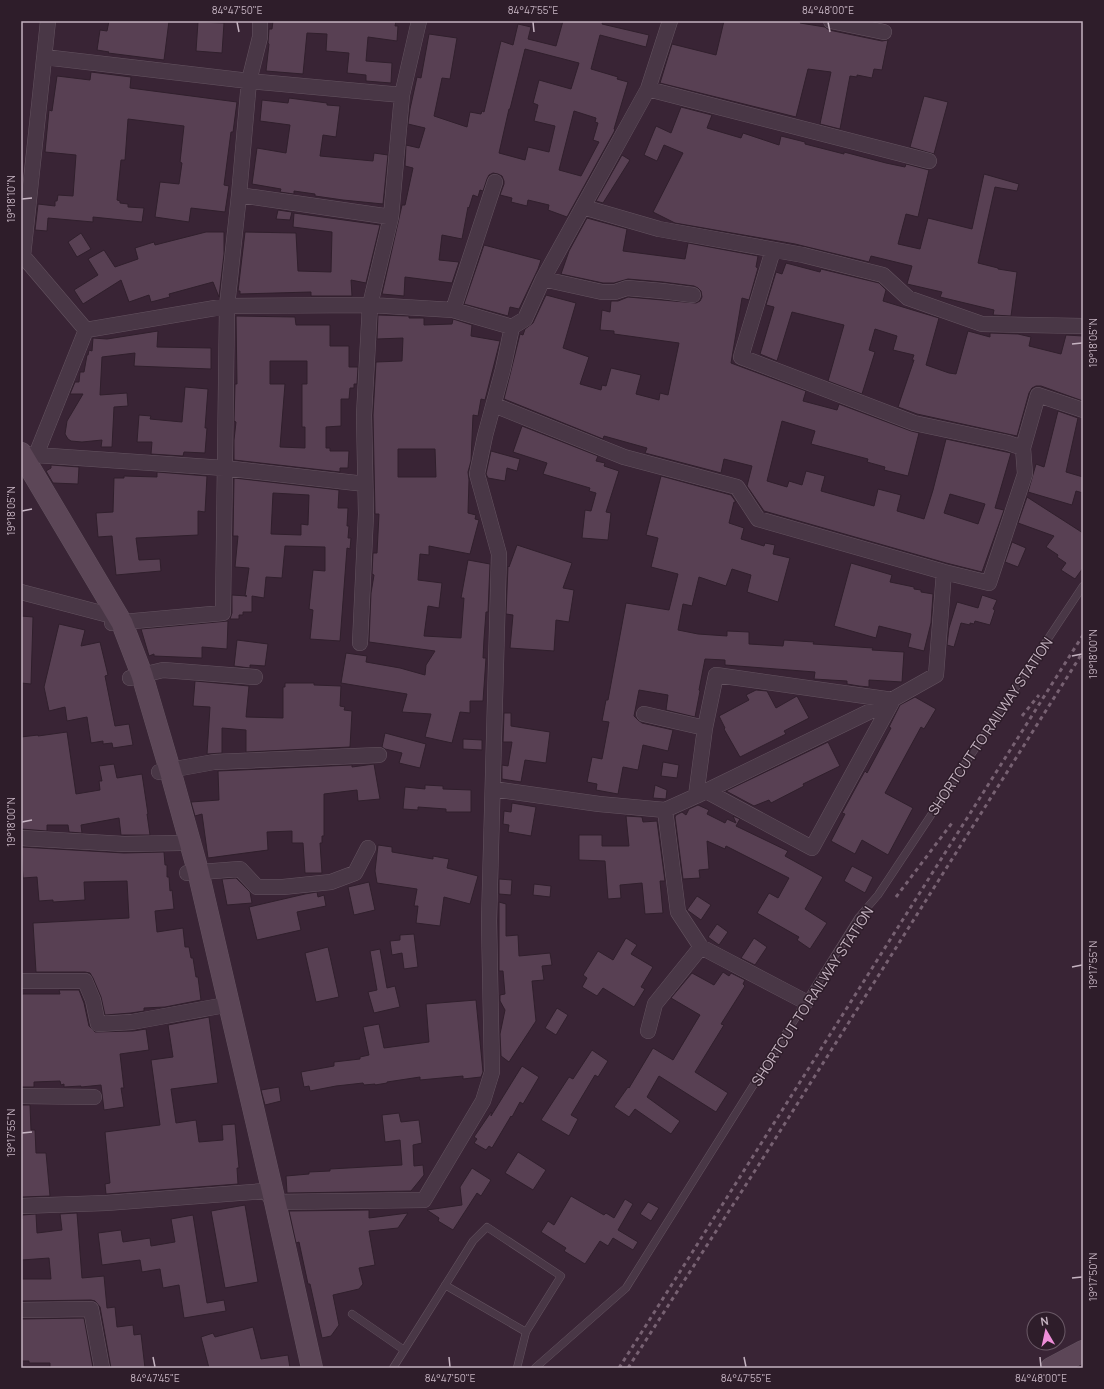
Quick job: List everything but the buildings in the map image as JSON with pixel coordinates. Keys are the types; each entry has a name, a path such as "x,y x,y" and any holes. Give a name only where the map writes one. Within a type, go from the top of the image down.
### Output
{"street":[{"path":"48,21 22,256 86,330"},
{"path":"21,592 113,620 223,613 227,306 249,82 260,37 260,21"},
{"path":"360,643 366,514 364,416 370,305 392,217 402,95 419,21"},
{"path":"21,1206 270,1197 424,1200 483,1101 492,1072 489,921 499,554 478,474 485,436 494,405 512,327 525,319 543,279 648,89 670,21"},
{"path":"832,21 884,32"},
{"path":"44,57 249,82 402,95"},
{"path":"648,89 929,161"},
{"path":"453,310 495,182"},
{"path":"239,195 392,217"},
{"path":"583,206 659,229 803,255 883,275 908,298 982,324 1083,326"},
{"path":"772,250 741,357 914,423 1008,443 1023,448"},
{"path":"543,279 602,292 615,292 627,288 693,295"},
{"path":"86,330 227,306 370,305 453,310 512,327"},
{"path":"24,457 86,330"},
{"path":"494,405 624,457 737,487 758,519 944,572 990,583 1025,474 1023,448 1038,395 1083,410"},
{"path":"24,457 224,468 365,484"},
{"path":"24,457 113,620 136,676 193,872 312,1368"},
{"path":"493,789 599,804 665,810 701,794 893,700 936,675 944,572"},
{"path":"136,676 163,670 255,677"},
{"path":"701,794 705,728 716,675 893,700"},
{"path":"701,794 812,848 893,700"},
{"path":"644,714 705,728"},
{"path":"164,771 214,762 379,755"},
{"path":"164,771 180,843 193,872 220,1006 270,1197 304,1368"},
{"path":"665,810 678,912 701,947 806,1002"},
{"path":"21,838 124,844 180,843"},
{"path":"193,872 240,869 258,887 283,887 331,882 355,873 368,848"},
{"path":"648,1031 655,1004 701,947"},
{"path":"21,981 85,981 93,1000 98,1024 132,1022 220,1006"},
{"path":"21,1096 94,1097"},
{"path":"21,1310 90,1309 102,1368"},
{"path":"1051,1368 1083,1351"}],"lane":[{"name":"SHORTCUT TO RAILWAY STATION","path":"534,1368 626,1288 860,917 878,895 1083,586"},
{"path":"393,1368 473,1241 487,1227 561,1276 526,1332 517,1368"},
{"path":"445,1285 526,1332"},
{"path":"352,1314 404,1350"}],"railway":[{"path":"619,1368 1083,635"},
{"path":"628,1368 758,1166 1083,652"},
{"path":"1022,716 1039,695"},
{"path":"896,897 952,823"}]}
